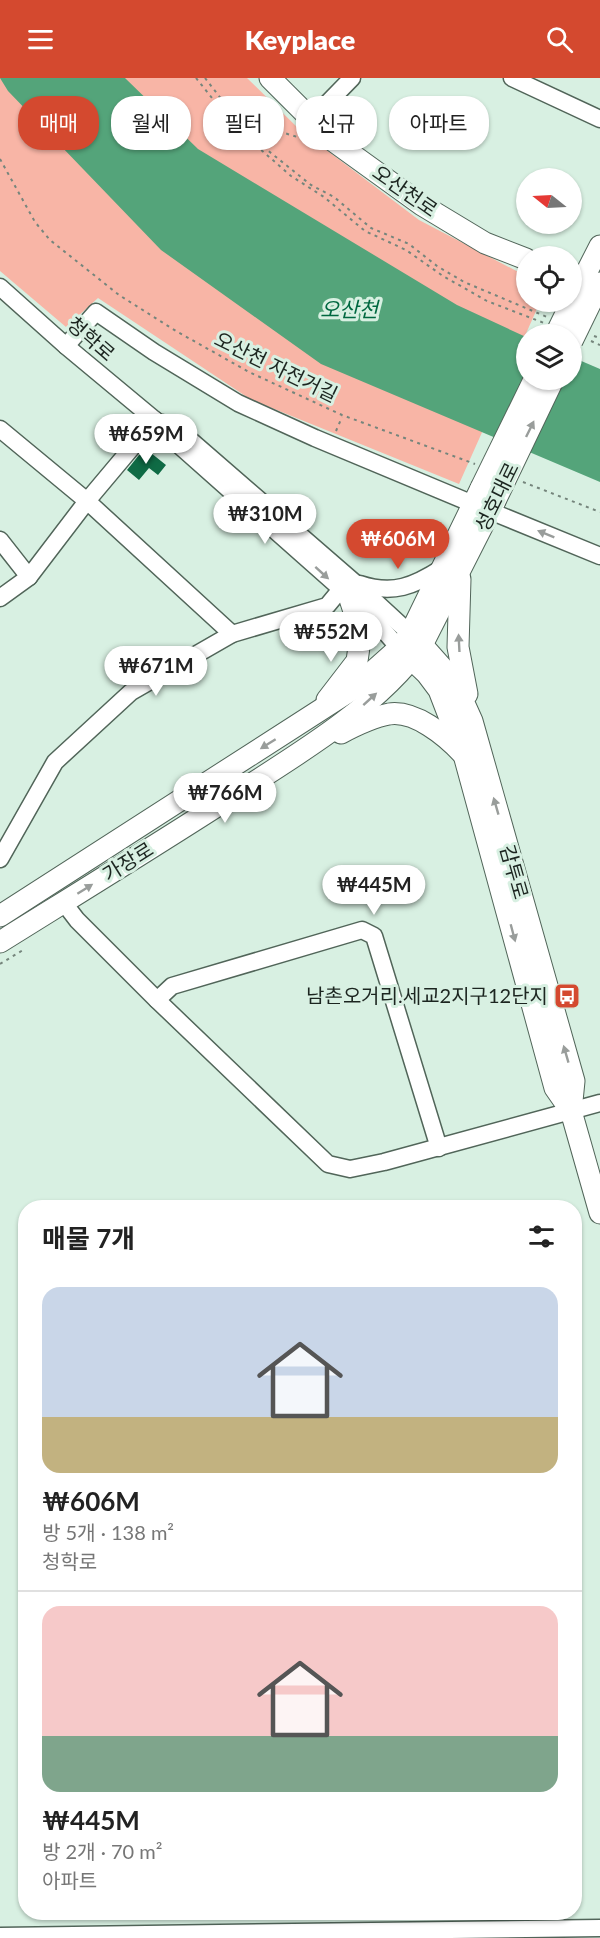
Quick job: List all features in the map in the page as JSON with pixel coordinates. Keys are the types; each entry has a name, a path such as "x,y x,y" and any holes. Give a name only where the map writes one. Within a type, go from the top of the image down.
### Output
{"main road":[{"name":"오산천로","path":"270,78 296,105"},
{"name":"오산천로","path":"346,150 422,205 485,243 516,255"},
{"path":"583,339 588,287 600,246"},
{"path":"556,324 588,287"},
{"name":"성호대로","path":"411,646 451,570 530,390"},
{"name":"성호대로","path":"485,494 547,390"},
{"path":"451,570 458,647 472,721"},
{"path":"300,724 326,701 357,661 361,633 348,589"},
{"name":"감투로","path":"411,646 454,681 472,721 574,1081 571,1111"},
{"name":"감투로","path":"411,646 439,690 464,755 555,1088 571,1111 600,1213"},
{"name":"가장로","path":"0,916 300,724 353,689 411,646"},
{"name":"가장로","path":"0,942 294,757 345,721 411,646"},
{"path":"294,757 357,724 391,713 421,721 448,738 464,755"}],"street":[{"path":"334,96 352,78"},
{"path":"512,78 600,119"},
{"name":"청학로","path":"0,287 155,420 182,432 348,589 379,625 411,646"},
{"path":"66,346 96,312 154,352 238,404 315,438 485,494 600,556"},
{"path":"0,598 30,577 87,501 155,420"},
{"path":"0,429 87,501 232,633"},
{"path":"0,540 30,577"},
{"path":"0,859 55,762 131,692 232,633 327,606 348,589 390,590 419,583 451,570"},
{"path":"64,903 77,920 157,1000 328,1164 350,1169 439,1148 600,1103"},
{"path":"157,1000 172,986 362,930 374,936 439,1148"},
{"path":"0,1936 600,1928"}],"path":[{"path":"196,78 236,128 291,176 324,197 365,231 406,250 443,276 487,301 545,324"},
{"path":"205,78 219,96"},
{"path":"267,150 311,185 334,197 371,228 409,244 437,266 464,282 547,324"},
{"name":"오산천 자전거길","path":"0,159 34,222 50,240 120,295 176,331 249,372 342,416 485,494"},
{"path":"583,339 600,338"},
{"path":"583,339 600,345"},
{"path":"517,480 600,512"},
{"path":"0,964 28,946"}],"shaded area":[{"path":"0,78 247,78 265,96 203,96 203,150 284,150 284,114 296,126 296,150 326,150 419,220 516,271 516,312 536,312 530,324 516,324 516,356 459,484 250,399 98,298 66,327 0,271"}],"water":[{"name":"오산천","path":"0,78 125,78 144,96 111,96 111,150 191,150 191,142 198,149 457,305 516,332 516,390 582,390 582,361 600,369 600,482 321,364 161,250 65,150 99,150 99,96 18,96 18,101"}],"building":[{"path":"151,453 166,465 158,475 149,468 139,480 127,470 139,455"}],"place":[{"name":"남촌오거리.세교2지구12단지","path":"567,996"}]}
